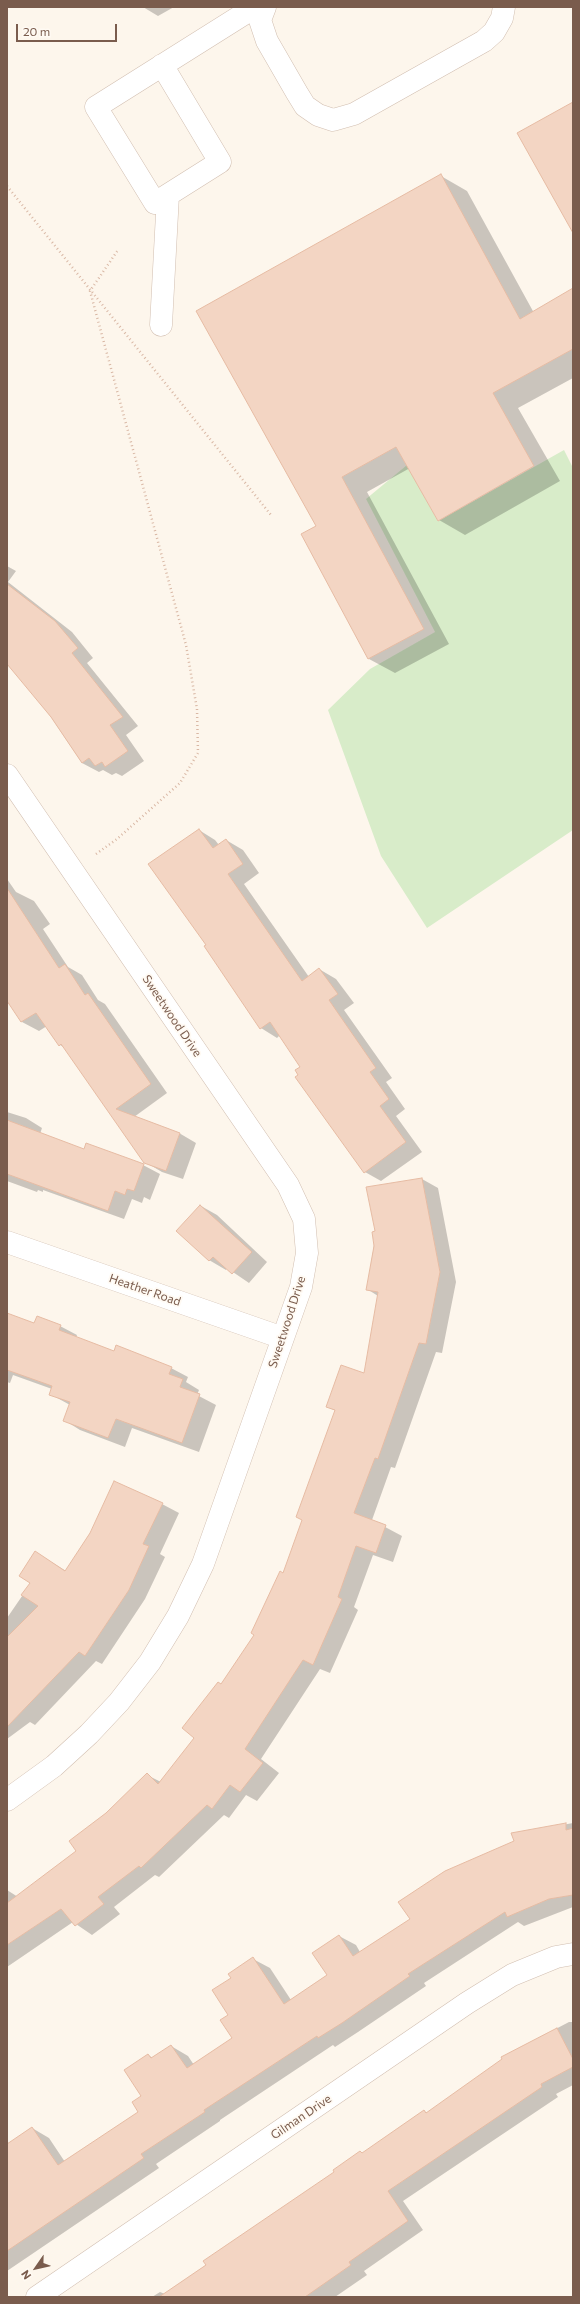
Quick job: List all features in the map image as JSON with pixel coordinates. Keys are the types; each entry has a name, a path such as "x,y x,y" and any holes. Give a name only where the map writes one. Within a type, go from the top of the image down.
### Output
{"street":[{"path":"162,65 220,162 156,203 96,107 162,65 255,7"},
{"path":"264,7 260,20 267,41 297,93 305,106 318,115 333,120 354,114 484,42 494,32 502,18 504,7"},
{"path":"161,325 168,195"},
{"name":"Sweetwood Drive","path":"7,775 288,1185 304,1219 307,1253 302,1280 283,1338 203,1564 178,1616 150,1662 119,1702 94,1729 54,1766 7,1800"},
{"name":"Heather Road","path":"7,1242 283,1338"},
{"name":"Gilman Drive","path":"37,2297 467,2003 512,1975 556,1957 573,1954"}],"path":[{"path":"7,186 271,515"},
{"path":"72,870 117,839 180,783 198,754 197,708 186,645 90,291 118,250"}],"green space":[{"path":"564,450 573,468 573,830 427,928 381,856 328,710 370,669 435,632 366,499 407,465 438,521"}],"building":[{"path":"573,102 573,233 517,133"},
{"path":"441,174 520,319 573,288 573,349 493,393 534,466 438,521 396,447 342,477 424,629 368,659 301,534 316,526 196,311"},
{"path":"7,584 55,621 78,648 72,653 123,717 110,725 128,751 105,767 102,762 95,766 89,758 82,763 51,717 7,664"},
{"path":"199,829 213,848 226,839 243,864 228,874 302,981 319,968 338,994 329,1000 376,1068 370,1072 389,1099 380,1106 406,1142 364,1173 295,1077 298,1075 295,1070 300,1067 270,1022 260,1029 204,946 206,945 148,864"},
{"path":"7,888 59,968 65,964 85,995 88,993 151,1084 116,1109 180,1133 166,1171 144,1163 61,1044 59,1046 36,1013 21,1022 7,1001"},
{"path":"7,1120 84,1149 86,1143 144,1164 134,1191 127,1189 125,1195 115,1191 108,1211 7,1174"},
{"path":"422,1178 440,1272 426,1344 419,1343 378,1459 375,1458 354,1513 386,1525 376,1553 356,1546 338,1597 342,1599 313,1665 303,1660 245,1749 263,1763 240,1792 230,1785 212,1809 207,1805 141,1868 139,1866 98,1897 104,1904 75,1926 61,1909 7,1945 7,1903 76,1851 69,1841 106,1813 147,1773 158,1784 194,1738 182,1728 218,1682 221,1684 254,1635 251,1633 280,1571 283,1573 302,1520 296,1517 335,1410 326,1407 341,1365 364,1373 378,1292 366,1290 374,1246 372,1232 375,1231 366,1187"},
{"path":"200,1205 252,1252 232,1274 213,1257 209,1261 176,1231"},
{"path":"7,1313 34,1323 37,1316 61,1325 59,1330 114,1351 116,1345 172,1367 169,1374 183,1379 180,1387 200,1394 182,1443 116,1419 108,1438 63,1421 70,1402 49,1395 52,1386 7,1370"},
{"path":"114,1481 163,1503 143,1544 149,1546 129,1590 85,1656 79,1652 7,1727 7,1637 38,1606 21,1595 30,1583 19,1576 35,1551 65,1571 90,1533"},
{"path":"566,1823 566,1830 573,1828 573,1895 549,1899 507,1917 505,1912 408,1974 410,1976 342,2023 318,2038 317,2036 204,2110 205,2112 141,2154 144,2158 7,2251 7,2144 32,2127 58,2165 138,2112 132,2102 141,2096 124,2070 148,2054 151,2058 171,2045 187,2068 232,2038 220,2020 228,2015 212,1990 231,1978 228,1974 253,1957 284,2004 327,1975 312,1953 339,1935 353,1956 410,1919 398,1902 445,1871 514,1841 511,1833"},
{"path":"557,2028 573,2059 573,2067 541,2084 542,2087 388,2191 408,2221 349,2262 351,2265 305,2297 159,2297 206,2265 203,2261 334,2172 333,2170 360,2151 362,2153 424,2110 426,2113 502,2059 501,2057"}]}
